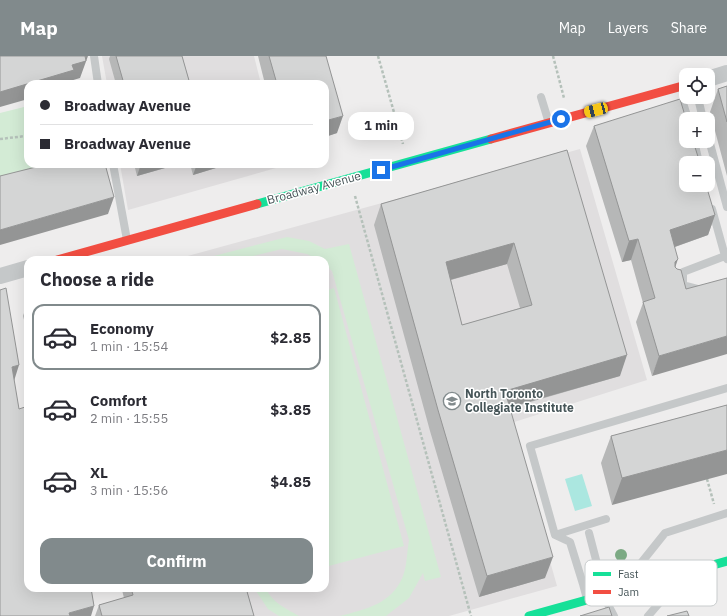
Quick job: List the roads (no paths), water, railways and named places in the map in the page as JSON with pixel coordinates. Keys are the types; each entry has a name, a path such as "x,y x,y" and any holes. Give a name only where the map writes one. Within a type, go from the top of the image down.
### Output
{"street":[{"path":"715,77 727,73"},
{"name":"Broadway Avenue","path":"71,256 679,87"},
{"path":"0,276 24,269"},
{"path":"717,564 727,561"},
{"path":"529,616 585,601"}],"lane":[{"path":"94,56 97,80"},
{"path":"541,97 549,123"},
{"path":"711,148 727,207"},
{"path":"114,168 127,240"},
{"path":"683,285 683,272 726,257 709,199"},
{"path":"672,285 683,285 706,291 713,290"},
{"path":"585,589 570,542 555,535 530,446 727,388"},
{"path":"643,560 664,532 727,513"},
{"path":"555,535 606,519"},
{"path":"589,532 596,560"},
{"path":"608,606 614,616"},
{"path":"648,616 657,606"}],"water":[{"path":"582,474 592,506 575,511 565,479"}],"place":[{"name":"North Toronto Collegiate Institute","path":"452,401"}]}
